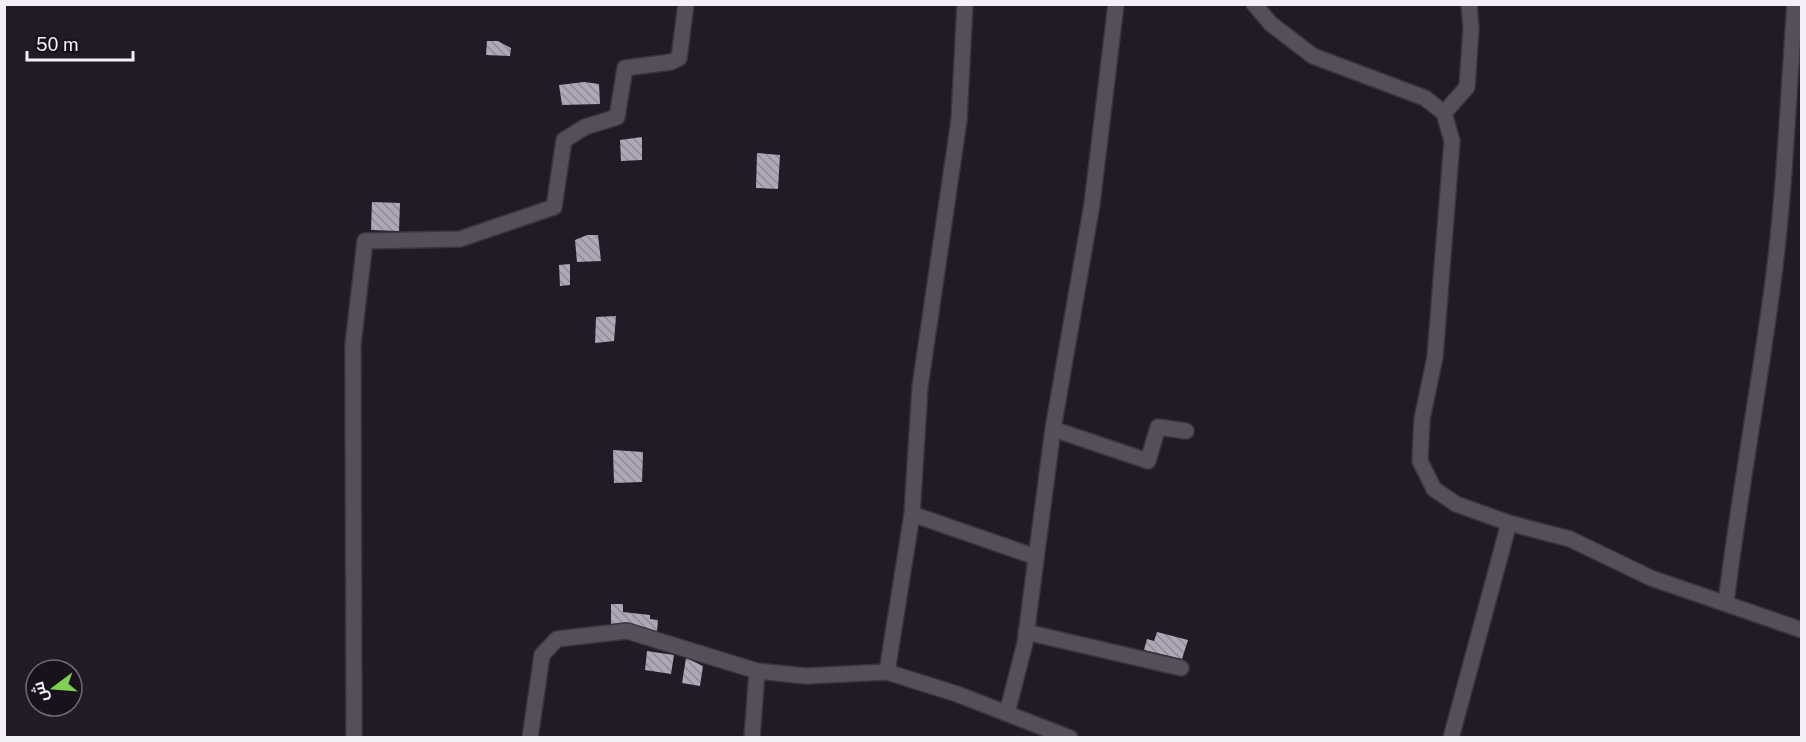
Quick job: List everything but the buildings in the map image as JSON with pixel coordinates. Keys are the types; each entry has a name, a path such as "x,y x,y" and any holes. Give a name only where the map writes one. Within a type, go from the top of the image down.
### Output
{"street":[{"path":"354,738 354,345 365,241 460,239 554,207 564,140 585,127 617,117 625,68 671,62 679,58 686,4"},
{"path":"888,672 912,514 920,387 959,120 965,4"},
{"path":"1007,713 1026,632 1053,429 1092,204 1116,4"},
{"path":"1254,4 1270,24 1313,56 1425,98 1444,113 1452,141 1435,357 1422,418 1420,460 1434,489 1456,504 1509,524 1570,539 1651,579 1802,630"},
{"path":"1444,113 1467,87 1471,28 1469,4"},
{"path":"1726,603 1739,493 1774,271 1788,140 1795,4"},
{"path":"1053,429 1148,461 1158,427 1186,430"},
{"path":"912,514 1036,557"},
{"path":"1451,738 1509,524"},
{"path":"530,738 542,655 556,639 627,631 757,671 806,676 888,672 1007,713 1071,738"},
{"path":"1026,632 1181,668"},
{"path":"752,738 757,671"}]}
